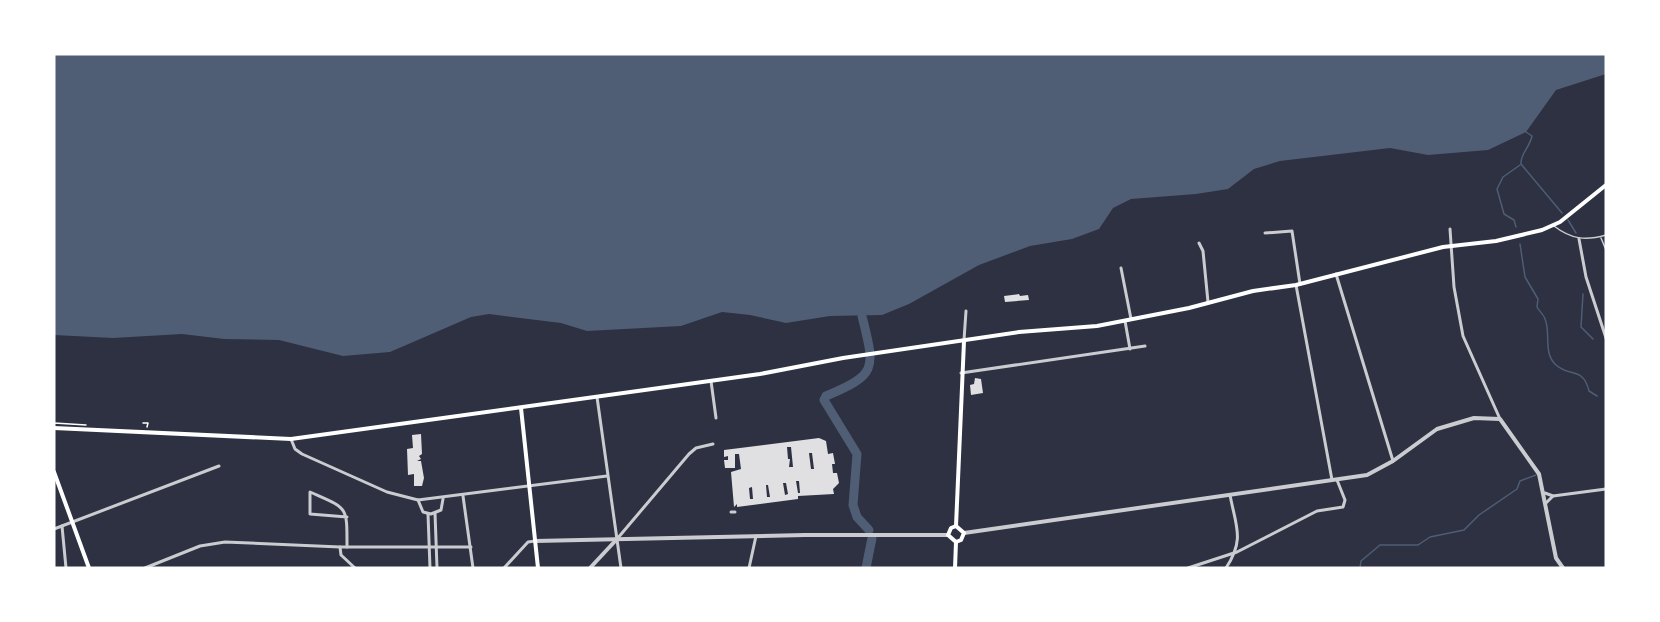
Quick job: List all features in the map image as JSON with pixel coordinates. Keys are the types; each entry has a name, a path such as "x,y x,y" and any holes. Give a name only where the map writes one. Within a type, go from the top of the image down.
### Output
{"main road":[{"path":"55,429 291,439 802,368 874,353 1019,332 1084,328 1253,291 1298,284 1451,246 1496,241 1554,226 1606,185"},
{"path":"956,525 964,340"},
{"path":"521,407 538,568"},
{"path":"54,472 89,568"},
{"path":"956,525 962,528 964,533 961,540 956,542"},
{"path":"956,525 951,528 948,535 956,542"},
{"path":"955,568 956,542"}],"street":[{"path":"1450,229 1457,307 1463,336 1500,419 1539,474 1545,493 1556,558 1563,568"},
{"path":"1188,568 1237,552 1311,514 1343,507 1346,500 1334,480 1298,284 1292,231 1265,233"},
{"path":"1580,239 1586,277 1606,338"},
{"path":"1199,243 1203,251 1208,302"},
{"path":"1121,268 1131,319"},
{"path":"1336,274 1393,461"},
{"path":"964,340 966,311"},
{"path":"1125,320 1130,349"},
{"path":"961,373 1145,346"},
{"path":"711,381 716,418"},
{"path":"597,397 621,568"},
{"path":"964,533 1367,475 1393,461 1437,429 1474,418 1500,419"},
{"path":"291,439 295,449 302,454 387,492 418,501 607,476"},
{"path":"590,568 689,453 696,448 713,444"},
{"path":"54,528 219,466"},
{"path":"1545,493 1553,496 1606,489"},
{"path":"347,517 310,514 310,492 341,506 347,517 347,547"},
{"path":"463,495 473,568"},
{"path":"1226,568 1237,552 1239,539 1230,495"},
{"path":"1546,503 1553,496"},
{"path":"418,501 420,509 428,514 435,513 442,507 443,498"},
{"path":"435,513 437,568"},
{"path":"428,514 430,568"},
{"path":"62,526 66,568"},
{"path":"504,568 528,543 535,541 948,535"},
{"path":"749,568 756,536"},
{"path":"145,568 200,546 225,542 340,547 471,547"},
{"path":"340,547 341,555 355,568"}],"lane":[{"path":"1554,226 1566,235 1580,239 1606,236"},
{"path":"1600,237 1606,250"}],"path":[{"path":"54,423 89,425"},
{"path":"143,423 148,423 147,428"}],"water":[{"path":"54,54 1606,54 1606,74 1556,90 1526,132 1488,150 1428,155 1390,148 1280,161 1254,169 1228,189 1131,199 1113,208 1099,229 1072,239 1030,246 979,265 909,304 882,315 830,316 786,323 722,312 681,326 587,331 561,323 489,314 471,317 390,352 343,356 279,340 224,339 182,334 113,338 54,335"}],"building":[{"path":"1019,294 1020,296 1028,295 1029,300 1005,302 1004,296"},
{"path":"975,378 981,379 983,393 971,395 970,385 974,384"},
{"path":"421,434 422,454 419,456 421,459 417,461 421,461 424,478 422,486 414,486 414,474 408,475 407,449 413,448 412,435"},
{"path":"819,438 826,441 828,454 833,453 835,464 832,464 833,473 837,473 839,483 833,489 834,494 798,496 798,499 737,507 737,504 734,507 731,472 741,469 739,454 735,454 735,468 725,468 724,460 728,460 728,456 724,457 724,450","holes":["787,447 791,447 793,467 789,467 790,459 788,459","809,453 812,453 814,469 811,469","796,481 799,481 800,493 798,493","783,483 786,483 788,494 785,495","766,485 768,485 770,497 767,497","752,487 753,499 750,499 749,488"]}],"waterway":[{"path":"1526,132 1532,136 1521,164 1562,213"},
{"path":"1516,227 1514,220 1504,214 1497,189 1503,177 1520,165"},
{"path":"1568,220 1576,233"},
{"path":"1520,244 1525,277 1538,299 1537,307 1547,324 1551,359 1565,371 1583,378 1589,391 1597,396"},
{"path":"1583,294 1581,327 1593,339"},
{"path":"862,316 869,348 868,368 864,375 855,382 826,396 824,400 857,454 853,505 857,517 869,530"},
{"path":"1360,568 1361,561 1380,545 1418,545 1430,537 1464,530 1479,515 1517,489 1520,481 1536,475"},
{"path":"866,568 872,538"}]}
